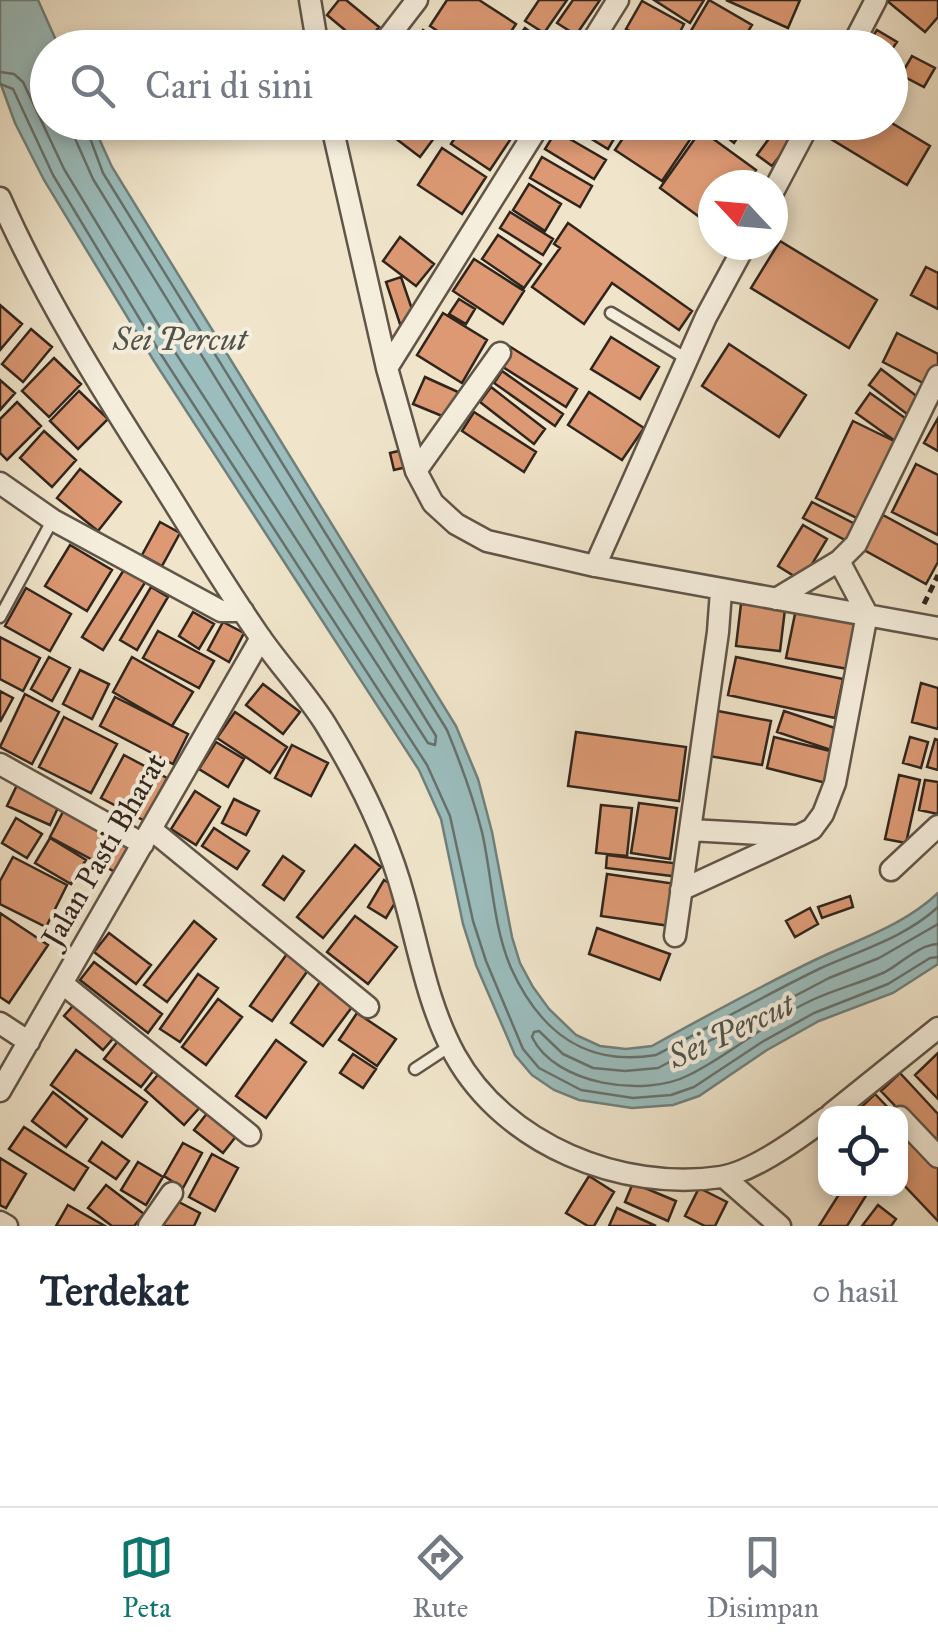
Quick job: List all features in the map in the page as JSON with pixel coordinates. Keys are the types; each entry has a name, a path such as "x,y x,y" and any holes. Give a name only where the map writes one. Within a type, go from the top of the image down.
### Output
{"street":[{"path":"310,0 315,30"},
{"path":"394,30 418,0"},
{"path":"599,30 618,0"},
{"path":"860,30 876,0"},
{"path":"335,140 387,368 416,471 433,503 456,524 487,541 595,566 938,628"},
{"path":"387,368 530,140"},
{"path":"785,170 800,140"},
{"path":"0,198 25,255 94,375 242,611 326,724 373,814 403,892 428,989 450,1046 479,1088 504,1114 548,1144 594,1166 640,1178 724,1177 745,1169 818,1122"},
{"path":"595,566 686,359 736,260"},
{"path":"416,471 500,352"},
{"path":"776,599 839,561 856,544 938,376"},
{"path":"0,483 53,520 221,611 242,611"},
{"path":"682,890 812,829 823,814 836,784 867,614 839,561"},
{"path":"675,936 721,591"},
{"name":"Jalan Pasti Bharat","path":"0,1090 261,638"},
{"path":"0,764 147,837 368,1007"},
{"path":"891,870 938,826"},
{"path":"690,830 798,836"},
{"path":"62,984 250,1135"},
{"path":"0,1023 29,1042"},
{"path":"840,1106 938,1028"},
{"path":"908,1125 938,1157"},
{"path":"724,1177 780,1226"},
{"path":"149,1226 172,1193"},
{"path":"0,1222 8,1226"}],"lane":[{"path":"611,314 686,359"},
{"path":"0,616 53,520"},
{"path":"415,1069 450,1046"}],"path":[{"path":"914,625 938,575"}],"water":[{"name":"Sei Percut","path":"0,0 38,0 51,30 30,30 30,140 100,140 112,167 456,726 478,779 520,963 549,1009 576,1035 600,1046 652,1046 775,980 895,923 938,893 938,964 893,993 819,1021 699,1096 673,1105 632,1108 579,1100 532,1075 515,1055 476,965 463,924 441,819 419,770 154,361 44,180 15,123 0,82"}],"building":[{"path":"339,0 346,0 379,27 345,30 327,15"},
{"path":"447,0 479,0 516,24 512,30 436,30 430,26"},
{"path":"539,0 567,0 546,30 525,21"},
{"path":"573,0 600,0 579,30 568,30 557,23"},
{"path":"654,0 704,0 690,23"},
{"path":"709,0 752,25 749,30 691,30"},
{"path":"726,0 800,0 788,28"},
{"path":"886,0 938,0 938,17 925,32"},
{"path":"642,1 684,24 681,30 626,29"},
{"path":"912,56 935,68 924,87 908,79"},
{"path":"908,133 930,146 907,185 833,140 908,140"},
{"path":"398,140 433,140 420,157"},
{"path":"454,140 510,140 490,170 451,144"},
{"path":"550,140 572,140 606,160 594,179 545,149"},
{"path":"593,140 613,140 608,149"},
{"path":"622,140 690,140 662,181 615,150"},
{"path":"694,140 715,140 756,170 698,170 698,216 660,188"},
{"path":"768,140 792,140 772,166 757,155"},
{"path":"442,148 486,177 462,214 418,185"},
{"path":"542,157 592,186 580,207 530,178"},
{"path":"529,184 561,204 545,231 513,210"},
{"path":"510,212 553,239 543,255 500,228"},
{"path":"568,223 692,311 679,330 612,283 584,324 532,287 560,248 554,244"},
{"path":"498,235 541,264 524,288 482,259"},
{"path":"400,237 434,264 416,286 383,261"},
{"path":"788,246 877,300 849,348 751,288 768,260 788,260"},
{"path":"474,259 524,291 503,324 453,291"},
{"path":"926,267 938,273 938,309 911,295"},
{"path":"401,277 415,318 400,324 386,282"},
{"path":"459,299 475,309 466,324 449,314"},
{"path":"0,305 22,324 0,350"},
{"path":"443,313 487,340 462,383 417,355"},
{"path":"31,329 52,347 23,382 2,364"},
{"path":"897,333 938,354 938,367 929,386 883,362"},
{"path":"611,337 659,367 640,399 591,369"},
{"path":"729,344 806,395 779,437 702,386"},
{"path":"509,346 577,389 566,407 498,364"},
{"path":"54,358 81,384 49,417 22,391"},
{"path":"881,369 923,401 911,417 869,385"},
{"path":"502,371 563,414 555,426 494,383"},
{"path":"425,377 458,392 447,418 413,404"},
{"path":"0,380 15,393 0,410"},
{"path":"491,387 545,429 534,444 480,402"},
{"path":"79,391 108,419 78,449 50,421"},
{"path":"589,392 644,428 622,460 568,425"},
{"path":"870,393 912,423 898,443 856,413"},
{"path":"17,402 41,426 7,460 0,453 0,419"},
{"path":"474,412 536,452 524,472 462,431"},
{"path":"938,418 938,451 924,443"},
{"path":"853,421 896,442 859,519 816,498"},
{"path":"44,431 76,460 52,487 20,458"},
{"path":"407,449 411,466 394,470 390,453"},
{"path":"916,464 938,475 938,535 892,512"},
{"path":"80,469 121,502 98,531 57,498"},
{"path":"812,502 855,524 847,541 803,518"},
{"path":"883,515 938,545 938,562 926,584 864,550"},
{"path":"160,522 180,533 162,566 142,555"},
{"path":"803,525 827,539 802,581 778,566"},
{"path":"70,545 112,570 87,611 45,586"},
{"path":"125,568 146,581 103,650 82,637"},
{"path":"151,587 168,597 137,650 120,640"},
{"path":"26,588 71,614 50,651 5,626"},
{"path":"741,604 785,609 780,651 736,646"},
{"path":"796,609 858,621 848,669 786,658"},
{"path":"193,612 214,624 199,649 179,636"},
{"path":"223,622 244,633 229,662 208,650"},
{"path":"158,631 214,661 199,688 143,658"},
{"path":"0,637 40,658 23,691 0,679"},
{"path":"49,657 70,668 52,701 31,689"},
{"path":"132,657 193,692 172,726 113,692"},
{"path":"736,657 843,679 835,718 728,695"},
{"path":"80,670 109,684 92,719 63,704"},
{"path":"921,683 938,688 938,729 912,722"},
{"path":"263,684 300,712 283,734 246,705"},
{"path":"0,691 13,698 0,722"},
{"path":"25,694 59,712 32,764 0,747"},
{"path":"115,697 188,734 173,764 100,726"},
{"path":"718,711 771,721 762,765 709,756"},
{"path":"784,711 838,729 831,750 777,732"},
{"path":"235,712 287,747 270,773 217,738"},
{"path":"64,717 117,744 91,793 39,767"},
{"path":"576,732 686,747 679,801 568,786"},
{"path":"774,737 834,752 826,783 767,768"},
{"path":"910,737 928,742 921,768 903,763"},
{"path":"935,739 938,740 938,770 927,767"},
{"path":"216,742 244,759 228,787 199,769"},
{"path":"292,745 328,763 311,796 275,778"},
{"path":"124,755 167,778 145,821 101,798"},
{"path":"899,775 920,780 906,843 885,839"},
{"path":"925,780 938,782 938,814 919,810"},
{"path":"19,781 61,801 50,825 7,806"},
{"path":"195,791 220,807 196,845 171,829"},
{"path":"234,799 259,811 246,835 222,823"},
{"path":"639,803 677,808 670,859 631,853"},
{"path":"601,805 632,808 627,856 596,853"},
{"path":"64,810 132,845 117,873 50,837"},
{"path":"16,818 42,834 27,858 2,843"},
{"path":"214,828 249,851 237,869 202,846"},
{"path":"50,838 86,860 71,884 35,863"},
{"path":"355,845 381,867 323,938 297,917"},
{"path":"607,855 681,864 680,877 606,868"},
{"path":"283,856 304,871 284,900 263,885"},
{"path":"13,857 67,885 46,927 0,904 0,881"},
{"path":"607,874 676,884 670,926 601,916"},
{"path":"384,880 402,891 386,918 368,907"},
{"path":"850,896 853,907 822,918 818,907"},
{"path":"810,908 818,924 795,937 786,921"},
{"path":"0,913 48,945 9,1003 0,997"},
{"path":"355,916 397,947 368,984 327,952"},
{"path":"194,921 216,939 167,1002 144,985"},
{"path":"597,928 670,954 660,980 589,954"},
{"path":"109,933 151,965 136,984 94,952"},
{"path":"289,951 311,966 272,1021 250,1006"},
{"path":"94,962 162,1014 148,1033 80,980"},
{"path":"198,974 218,988 180,1042 160,1029"},
{"path":"322,979 355,1003 323,1046 291,1023"},
{"path":"218,999 242,1017 206,1065 182,1047"},
{"path":"78,1000 117,1034 103,1050 64,1016"},
{"path":"357,1013 396,1039 377,1066 339,1040"},
{"path":"121,1037 158,1065 141,1087 104,1059"},
{"path":"276,1040 306,1062 266,1118 236,1096"},
{"path":"76,1050 147,1102 122,1137 51,1085"},
{"path":"938,1053 938,1099 915,1075"},
{"path":"353,1054 376,1069 363,1088 340,1073"},
{"path":"162,1070 201,1106 184,1125 145,1090"},
{"path":"900,1073 938,1114 938,1151 908,1119 908,1106 895,1106 881,1091"},
{"path":"53,1092 87,1119 66,1147 32,1121"},
{"path":"875,1094 886,1106 862,1106"},
{"path":"212,1107 241,1130 223,1153 194,1130"},
{"path":"24,1127 88,1168 74,1190 9,1149"},
{"path":"908,1129 938,1161 938,1221 908,1189"},
{"path":"102,1142 129,1161 116,1179 89,1161"},
{"path":"183,1143 202,1153 183,1188 164,1176"},
{"path":"212,1154 238,1168 215,1211 189,1197"},
{"path":"0,1158 26,1174 6,1208 0,1205"},
{"path":"138,1162 163,1177 146,1205 121,1190"},
{"path":"589,1176 614,1192 594,1226 566,1213"},
{"path":"633,1183 676,1201 668,1221 625,1202"},
{"path":"106,1185 144,1214 134,1226 112,1226 88,1208"},
{"path":"699,1188 727,1202 715,1226 705,1226 685,1216"},
{"path":"838,1196 866,1196 847,1226 819,1226"},
{"path":"175,1200 200,1213 194,1226 163,1226"},
{"path":"68,1205 105,1226 56,1226"},
{"path":"878,1205 896,1219 891,1226 862,1226"},
{"path":"617,1208 656,1226 609,1226"}]}
